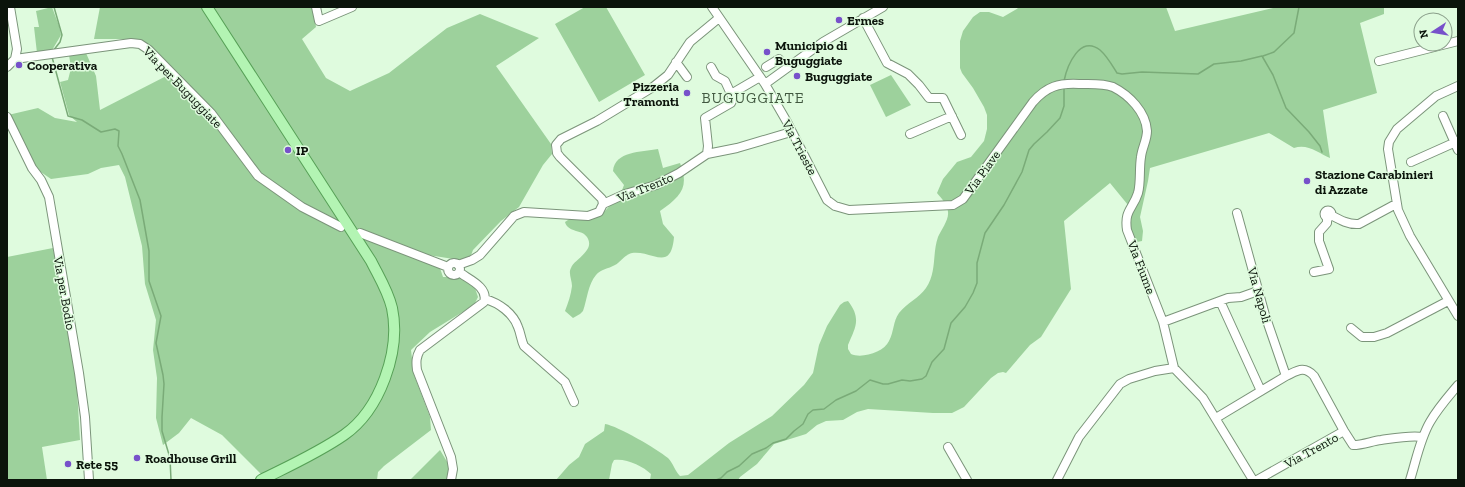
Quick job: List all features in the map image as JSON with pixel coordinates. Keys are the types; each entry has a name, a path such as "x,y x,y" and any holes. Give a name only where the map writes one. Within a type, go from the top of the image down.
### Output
{"main road":[{"path":"207,7 371,261 387,291 392,309 394,326 391,362 381,390 366,413 345,434 321,449 261,480"}],"street":[{"path":"7,67 14,59 17,49 10,7"},
{"path":"316,7 319,22 352,7"},
{"name":"Via Trieste","path":"712,7 718,18 763,81 787,122 827,200 835,206"},
{"path":"731,94 779,74 823,42 883,7"},
{"path":"603,204 602,199 560,157 557,153 556,146 561,139 597,121 652,87 668,75 690,42 718,18"},
{"path":"863,18 887,63 908,74 929,98 943,98 961,135"},
{"path":"1379,61 1458,41"},
{"name":"Via per Buguggiate","path":"14,59 131,43 140,44 162,62 211,113 258,176 302,207 341,227"},
{"path":"676,62 687,77"},
{"path":"772,63 779,74"},
{"path":"707,154 708,146 705,118 732,104 733,99 725,82 716,76 711,67"},
{"name":"Via Fiume","path":"1055,86 1071,84 1101,84 1112,87 1129,99 1143,113 1147,132 1145,144 1141,151 1139,189 1128,211 1126,225 1163,322 1174,368"},
{"name":"Via Piave","path":"835,206 849,210 953,205 963,199 1042,91 1055,86"},
{"path":"1458,86 1436,96 1392,135 1388,149 1398,210 1410,236 1448,302 1458,316"},
{"path":"910,134 952,116"},
{"path":"1411,162 1457,145 1443,116"},
{"name":"Via per Bodio","path":"7,117 32,168 41,180 49,197 79,373 89,480"},
{"name":"Via Trento","path":"459,269 480,254 514,216 524,212 588,216 599,212 603,204 625,194 662,182 679,173 707,154 737,148 791,132"},
{"path":"1314,272 1329,268 1319,241 1319,232 1327,223 1329,216 1354,224 1359,224 1396,204"},
{"name":"Via Napoli","path":"1237,213 1265,315 1286,376"},
{"path":"360,233 448,268 448,272 452,275 456,275 459,269 484,291 485,298 481,304 424,347 417,356 417,370 451,457 453,469 451,480"},
{"path":"1163,322 1228,298 1241,297 1258,291"},
{"path":"485,298 501,307 514,319 524,346 564,382 574,402"},
{"path":"1220,301 1261,391"},
{"path":"1350,328 1362,337 1374,337 1397,328 1448,302"},
{"path":"1057,480 1079,437 1120,384 1129,379 1155,370 1174,368 1203,398 1253,480"},
{"path":"1216,418 1286,376 1304,370 1310,371 1314,376 1353,445 1360,445 1381,440 1417,436 1423,437"},
{"path":"1410,480 1423,437 1430,422 1439,408 1458,385"},
{"name":"Via Trento","path":"1257,480 1344,431"},
{"path":"948,447 967,480"}],"green space":[{"path":"52,7 61,35 51,52 37,53 34,27 39,27 36,11"},
{"path":"100,7 313,7 316,27 302,39 326,78 350,91 389,73 447,28 480,14 539,38 496,66 551,144 552,154 543,165 519,207 501,221 473,250 470,258 460,260 428,255 420,260 440,268 443,277 459,277 475,288 478,297 474,305 430,332 411,350 414,375 430,417 431,430 384,466 378,472 377,480 267,480 222,435 191,418 179,433 163,445 156,418 157,378 153,350 156,320 145,284 142,246 125,177 119,165 101,168 88,174 51,179 35,168 8,115 38,108 55,118 77,122 69,115 60,82 68,80 71,68 69,55 86,53 96,76 100,110 176,71 146,43 134,39 94,39"},
{"path":"585,7 606,7 645,75 599,102 555,24"},
{"path":"1020,7 1166,7 1175,31 1277,7 1384,7 1384,14 1360,23 1377,93 1323,110 1330,158 1308,148 1294,148 1269,133 1150,168 1140,217 1143,231 1142,241 1137,242 1122,228 1128,205 1110,183 1064,221 1071,289 1041,337 1030,345 1006,373 998,373 991,378 964,407 952,413 868,409 857,412 843,420 826,421 817,425 806,434 774,444 757,464 738,480 650,480 651,474 644,468 629,461 614,460 609,480 556,480 569,465 579,457 585,444 604,431 605,424 628,433 663,454 670,460 680,476 688,475 729,443 772,416 804,385 813,373 819,345 827,326 840,305 844,302 848,301 855,313 856,318 855,328 848,345 848,349 851,354 861,356 872,354 886,345 891,338 899,313 923,292 932,276 936,243 948,215 947,207 937,193 943,179 957,162 971,157 984,141 987,129 987,115 984,107 960,68 960,41 963,31 973,17 980,12 989,12 1003,17"},
{"path":"891,75 911,105 886,117 870,85"},
{"path":"658,149 663,168 680,163 684,179 678,196 660,211 663,224 674,237 669,254 665,257 659,257 632,253 627,255 615,265 600,271 591,283 583,311 573,318 565,311 572,286 570,270 587,251 589,242 585,235 569,228 565,222 571,218 597,217 605,211 621,193 624,185 613,171 618,160 624,156 637,152"},
{"path":"53,248 76,374 80,440 42,447 47,480 7,480 7,257"},
{"path":"440,450 449,465 448,480 410,480"}],"waterway":[{"path":"53,51 60,42 62,35 54,7"},
{"path":"1263,56 1274,52 1294,33 1299,7"},
{"path":"1064,81 1071,60 1081,49 1086,46 1093,46 1100,50 1117,73 1122,74 1142,72 1198,74 1214,64 1241,61 1262,56 1273,75 1286,108 1309,132 1320,146 1322,152"},
{"path":"52,57 68,116 82,120 101,132 115,129 119,131 118,146 140,200 149,251 149,281 161,316 156,343 164,384 162,431 170,458 171,480"},
{"path":"716,480 739,466 752,454 773,443 786,439 803,424 808,414 813,410 824,409 836,400 856,391 870,380 888,384 902,380 910,381 922,379 926,376 932,362 944,349 951,323 965,307 973,293 977,283 977,263 985,233 1004,205 1022,172 1029,150 1060,118 1064,106 1064,86"}],"place":[{"name":"Ermes","path":"839,20"},
{"name":"Municipio di Buguggiate","path":"767,52"},
{"name":"Cooperativa","path":"19,65"},
{"name":"Buguggiate","path":"797,76"},
{"name":"Pizzeria Tramonti","path":"687,93"},
{"name":"IP","path":"288,150"},
{"name":"Stazione Carabinieri di Azzate","path":"1307,181"},
{"name":"Roadhouse Grill","path":"137,458"},
{"name":"Rete 55","path":"68,464"}],"district":[{"name":"BUGUGGIATE","path":"753,98"}]}
